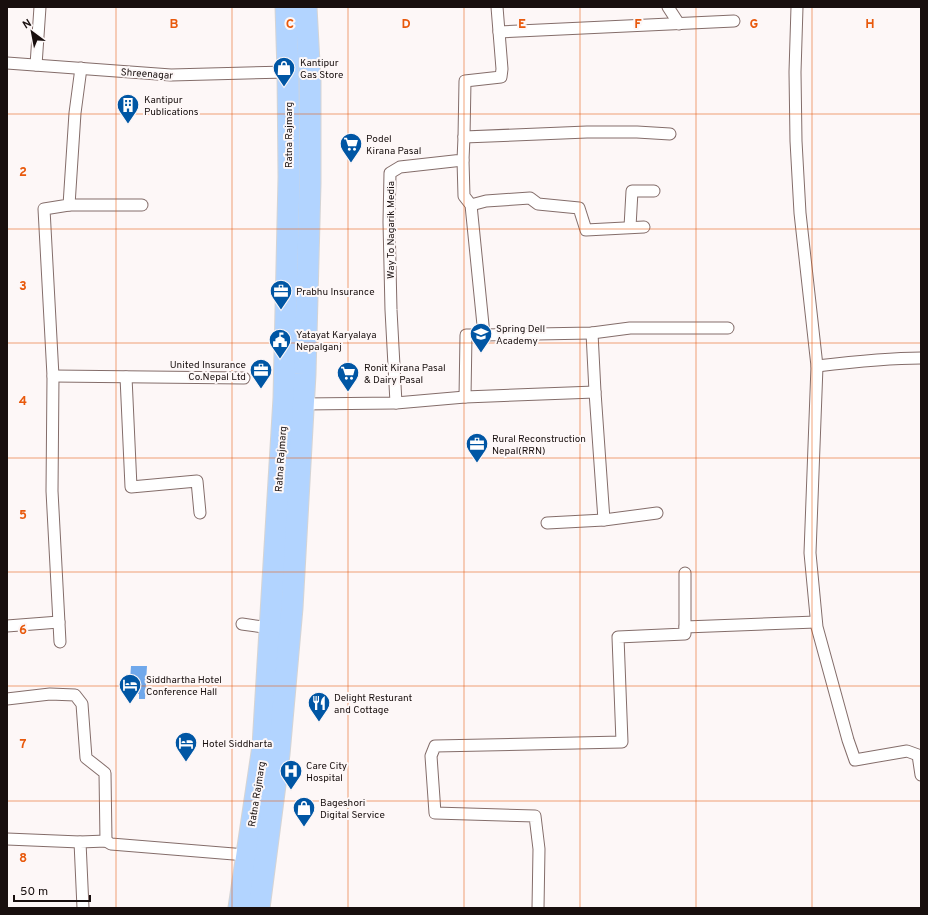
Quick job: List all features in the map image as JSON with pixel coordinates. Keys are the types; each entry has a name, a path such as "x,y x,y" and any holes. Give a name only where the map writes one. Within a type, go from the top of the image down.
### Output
{"highway":[{"name":"Ratna Rajmarg","path":"238,908 263,746 284,398 289,176 286,7"},
{"name":"Ratna Rajmarg","path":"259,908 280,746 292,608 305,374 310,184 310,81 306,7"}],"street":[{"path":"36,65 40,7"},
{"path":"484,335 471,205 464,196 463,160 465,81 501,77 502,69 497,7"},
{"path":"668,7 679,24"},
{"path":"797,7 795,72 796,142 800,214 817,366 810,553 816,622 848,740 855,760 907,751 918,755 921,775"},
{"path":"499,32 734,21"},
{"name":"Shreenagar","path":"7,63 171,75 288,72"},
{"path":"69,205 75,113 81,68"},
{"path":"464,137 587,132 637,132 670,134"},
{"name":"Way To Nagarik Media","path":"396,403 391,310 389,222 390,173 400,167 463,160"},
{"path":"630,227 632,191 654,191"},
{"path":"471,205 486,201 530,198 538,204 579,208 586,230 644,227"},
{"path":"60,642 52,491 53,376 44,209 69,205 142,205"},
{"path":"465,397 466,335 592,333 630,328 728,328"},
{"path":"592,333 604,520"},
{"path":"817,366 860,361 921,358"},
{"path":"53,376 244,378"},
{"path":"126,377 131,487 197,481 200,513"},
{"path":"303,404 396,403 465,397 595,392"},
{"path":"547,523 604,520 657,513"},
{"path":"538,908 539,849 535,816 435,813 431,756 435,746 622,742 618,637 685,634 685,573"},
{"path":"7,626 59,622"},
{"path":"685,627 816,622"},
{"path":"242,624 270,628"},
{"path":"7,699 50,694 75,695 82,704 86,758 105,773 106,841"},
{"path":"7,839 80,842 106,841 111,844 246,855"},
{"path":"80,842 83,908"}],"water":[{"path":"131,666 147,666 145,699 139,699 139,694 129,694"}],"place":[{"name":"Kantipur Gas Store","path":"284,88"},
{"name":"Kantipur Publications","path":"128,124"},
{"name":"Podel Kirana Pasal","path":"351,164"},
{"name":"Prabhu Insurance","path":"281,310"},
{"name":"Spring Dell Academy","path":"481,354"},
{"name":"Yatayat Karyalaya Nepalganj","path":"280,360"},
{"name":"United Insurance Co.Nepal Ltd","path":"261,390"},
{"name":"Ronit Kirana Pasal & Dairy Pasal","path":"348,392"},
{"name":"Rural Reconstruction Nepal(RRN)","path":"477,464"},
{"name":"Siddhartha Hotel Conference Hall","path":"130,704"},
{"name":"Delight Resturant and Cottage","path":"319,722"},
{"name":"Hotel Siddharta","path":"186,762"},
{"name":"Care City Hospital","path":"291,790"},
{"name":"Bageshori Digital Service","path":"304,828"}]}
